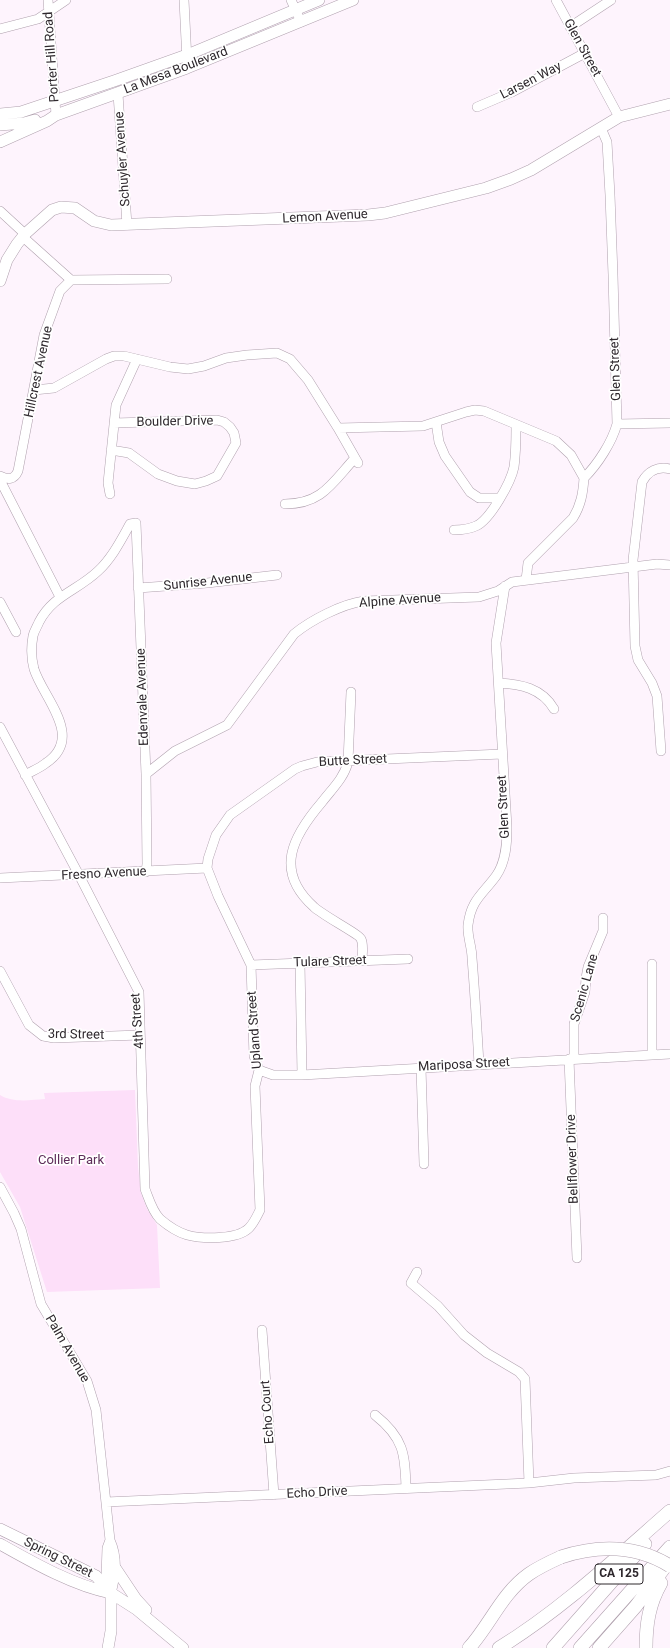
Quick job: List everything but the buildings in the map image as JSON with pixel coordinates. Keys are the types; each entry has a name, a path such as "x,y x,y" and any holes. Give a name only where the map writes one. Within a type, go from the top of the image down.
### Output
{"highway":[{"path":"499,1648 523,1633 581,1589 670,1511"},
{"name":"CA 125","path":"553,1648 670,1516"},
{"name":"CA 125","path":"580,1648 670,1547"},
{"path":"469,1648 503,1600 519,1583 538,1568 561,1557 593,1549 622,1549 648,1555 670,1566"},
{"path":"599,1648 636,1606 670,1560"},
{"path":"646,1648 649,1609 654,1594 670,1570"}],"main road":[{"name":"La Mesa Boulevard","path":"0,114 21,112 187,55 293,5 319,0"},
{"name":"La Mesa Boulevard","path":"0,142 47,121 56,115 188,68 353,0"},
{"name":"Lemon Avenue","path":"0,282 7,260 24,236 49,213 57,209 65,207 79,210 100,223 110,225 368,215 385,213 487,188 511,180 531,170 619,117 670,104"},
{"path":"0,126 24,123 56,115"},
{"name":"Spring Street","path":"0,1529 96,1576 111,1593 136,1609 183,1648"},
{"path":"4,1546 16,1537"},
{"name":"Spring Street","path":"4,1546 92,1589 111,1593"},
{"path":"116,1569 136,1599 147,1612 150,1620"},
{"path":"108,1648 111,1631 111,1593"}],"street":[{"name":"Porter Hill Road","path":"48,0 56,115"},
{"path":"0,29 38,19 66,0"},
{"path":"184,0 188,68"},
{"name":"Glen Street","path":"556,0 619,117"},
{"path":"570,27 611,0"},
{"path":"293,5 301,22"},
{"name":"Larsen Way","path":"477,108 512,92 585,53"},
{"name":"Schuyler Avenue","path":"118,94 127,225"},
{"path":"656,108 670,98"},
{"name":"Glen Street","path":"584,478 593,470 615,433 617,424 610,206 606,142 601,128"},
{"path":"0,211 24,236 71,280 167,279"},
{"name":"Hillcrest Avenue","path":"0,476 8,479 15,476 18,471 44,335 60,291 71,280"},
{"path":"34,390 54,388 110,357 124,356 170,367 188,369 204,366 226,358 277,353 290,359 308,380 356,460 321,495 303,502 285,504"},
{"path":"110,494 108,483 116,405 137,359"},
{"path":"338,428 423,426 466,412 479,411 488,413 516,426 551,438 561,445 571,455 584,478 583,496 573,518 528,563 526,580"},
{"name":"Boulder Drive","path":"111,450 129,453 158,474 177,481 195,484 217,476 236,443 235,437 228,424 221,421 114,423"},
{"path":"436,422 439,442 444,456 470,492 479,498 500,498"},
{"path":"617,424 670,423"},
{"path":"454,530 476,526 483,522 500,498 514,468 516,426"},
{"path":"661,751 657,696 652,683 638,660 635,646 633,567 642,482 647,475 654,470 662,468 670,469"},
{"path":"0,480 60,597 53,602 44,613 34,634 31,650 34,669 60,720 62,731 61,743 50,760 25,775"},
{"name":"Edenvale Avenue","path":"60,597 81,585 98,571 113,553 130,524 136,523 146,774 146,872"},
{"name":"Alpine Avenue","path":"146,774 175,751 227,725 291,637 304,626 348,604 359,602 478,596 498,591 512,582 657,564 670,565"},
{"name":"Sunrise Avenue","path":"138,588 207,584 277,575"},
{"name":"Glen Street","path":"479,1064 472,954 468,926 473,906 478,896 496,876 500,869 506,846 497,638 505,586"},
{"path":"0,602 16,632"},
{"path":"499,684 516,684 528,687 549,701 554,709"},
{"path":"352,692 348,762 346,772 314,810 294,846 290,865 292,878 297,888 314,908 359,936 362,942 362,961"},
{"name":"4th Street","path":"0,727 79,875 139,992 145,1189 151,1205 160,1218 176,1231 186,1235 233,1236"},
{"name":"Butte Street","path":"207,868 210,851 216,835 224,821 236,810 257,798 302,766 317,762 348,762 502,754"},
{"name":"Fresno Avenue","path":"0,878 207,868"},
{"name":"Upland Street","path":"207,868 218,896 252,965 254,1056 259,1070 255,1086 260,1210 249,1228 233,1236"},
{"name":"Scenic Lane","path":"572,1059 574,1024 585,992 588,967 603,931 603,918"},
{"name":"Tulare Street","path":"252,965 408,959"},
{"path":"300,962 302,1075"},
{"path":"652,964 652,1054"},
{"name":"3rd Street","path":"0,970 29,1025 43,1036 54,1038 140,1035"},
{"name":"Mariposa Street","path":"259,1070 273,1075 302,1075 670,1054"},
{"name":"Bellflower Drive","path":"572,1059 577,1258"},
{"path":"421,1068 424,1164"},
{"name":"Palm Avenue","path":"0,1187 21,1229 41,1304 87,1381 96,1410 110,1540 115,1550 116,1569 111,1593"},
{"path":"417,1272 411,1283 438,1306 464,1335 487,1353 519,1372 525,1379 528,1483"},
{"name":"Echo Court","path":"262,1330 274,1495"},
{"path":"376,1416 388,1426 399,1442 404,1460 406,1488"},
{"name":"Echo Drive","path":"106,1502 528,1483 574,1478 656,1475 670,1471"},
{"name":"Palm Avenue","path":"110,1540 107,1548 106,1576 111,1593"}],"green space":[{"name":"Collier Park","path":"135,1090 138,1167 141,1193 147,1209 157,1225 160,1288 47,1292 20,1207 0,1172 0,1095 10,1099 28,1100 45,1099 44,1093"}]}
